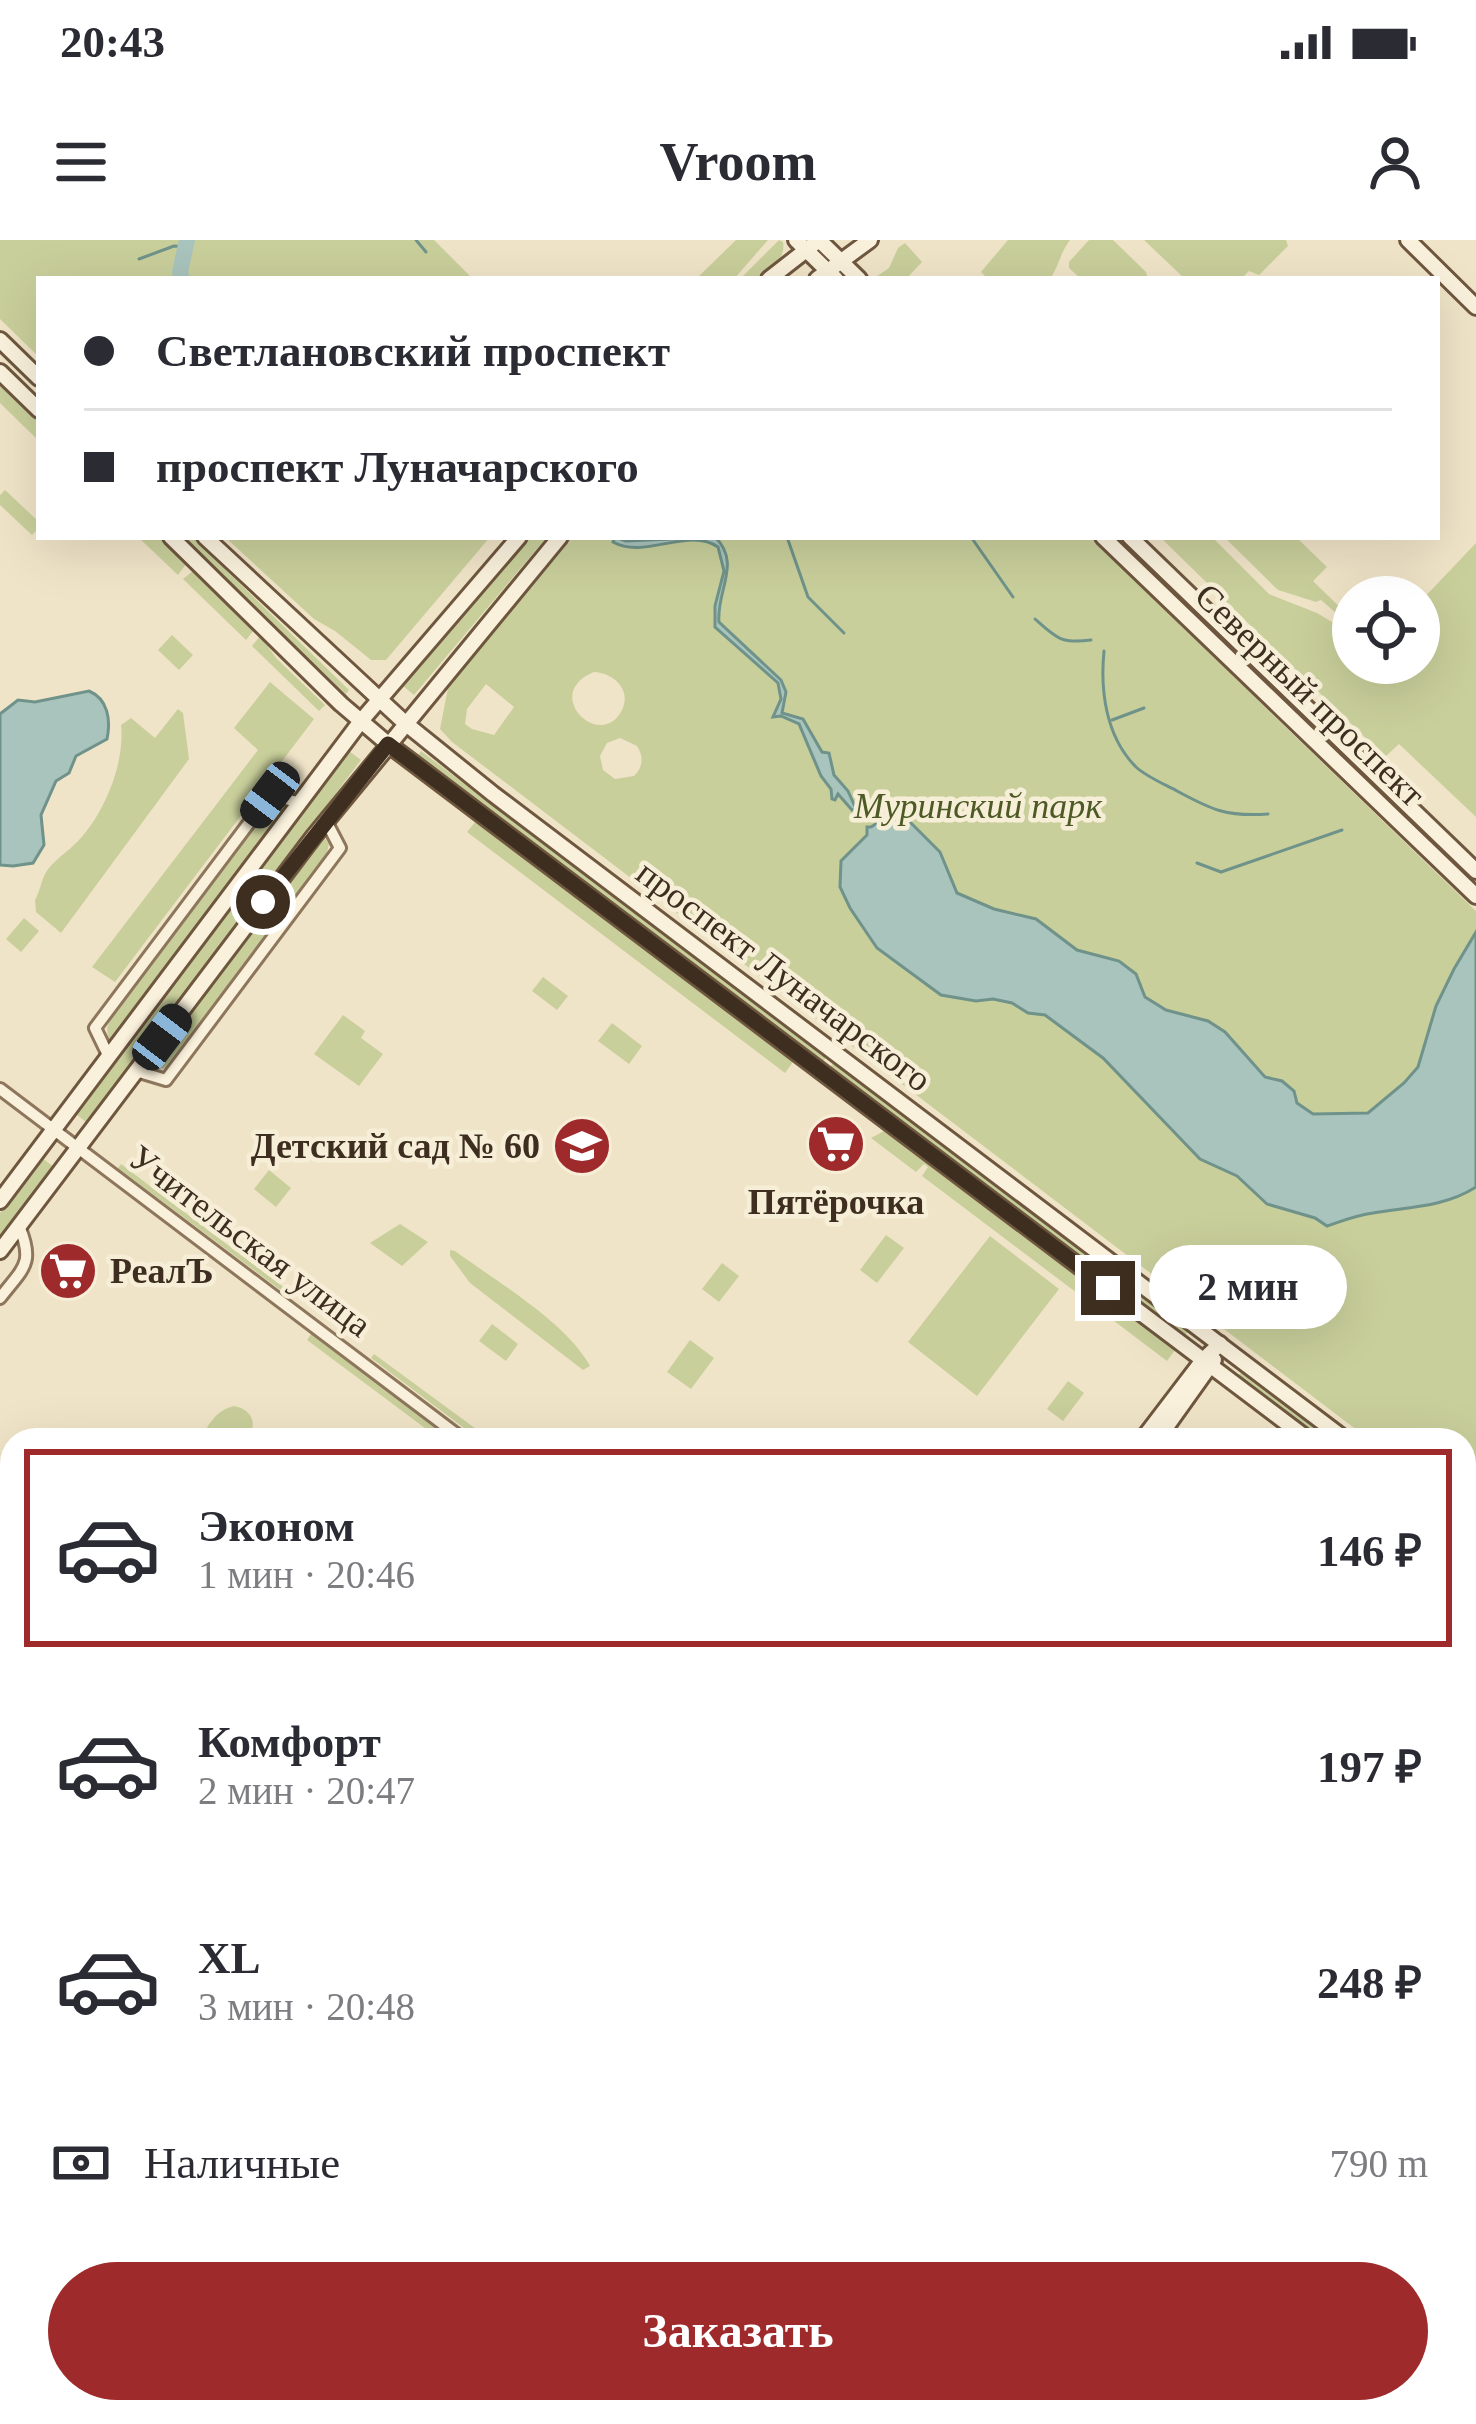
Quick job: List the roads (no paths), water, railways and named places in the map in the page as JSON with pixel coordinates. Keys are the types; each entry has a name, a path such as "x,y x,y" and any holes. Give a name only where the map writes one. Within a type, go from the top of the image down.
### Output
{"main road":[{"path":"773,276 810,243 830,273 870,240"},
{"path":"1408,240 1476,307"},
{"path":"0,340 36,375"},
{"path":"0,372 36,407"},
{"name":"проспект Луначарского","path":"174,540 388,744 1293,1428"},
{"name":"проспект Луначарского","path":"208,540 405,723 528,821 1330,1428"},
{"path":"0,1201 361,721 516,540"},
{"path":"0,1251 326,821 558,540"},
{"name":"Северный проспект","path":"1106,540 1476,896"},
{"name":"Северный проспект","path":"1133,540 1476,871"},
{"path":"1164,1428 1220,1344"},
{"path":"1152,1428 1208,1363"}],"street":[{"path":"109,1057 95,1028 270,795 301,803"},
{"path":"136,1071 166,1080 340,848 326,821"},
{"name":"Учительская улица","path":"0,1089 448,1428"},
{"path":"0,1298 27,1259 19,1226"}],"water":[{"path":"614,540 694,540 639,547"},
{"path":"694,540 717,540 727,557 719,622 781,680 786,692 782,713 803,719 822,752 829,753 834,775 856,809 838,794 832,799 799,724 773,717 781,699 778,683 715,627 724,571 718,547"},
{"path":"89,691 107,711 107,739 76,756 69,773 56,781 41,815 44,845 33,863 0,865 0,714 18,700 35,702"},
{"path":"904,816 940,852 957,893 994,909 1036,919 1077,950 1119,961 1136,974 1145,997 1225,1032 1265,1077 1282,1081 1294,1091 1297,1103 1313,1114 1368,1113 1404,1083 1418,1067 1436,1006 1476,932 1476,1187 1439,1202 1327,1226 1267,1204 1237,1176 1200,1159 1103,1058 1045,1015 993,999 941,995 877,948 840,887 841,861 867,835 867,827 886,817"}],"waterway":[{"path":"181,276 187,240"},
{"path":"416,240 426,252"},
{"path":"139,259 174,246 185,247"},
{"path":"788,540 808,597 844,633"},
{"path":"973,540 1013,597"},
{"path":"1035,619 1060,638 1091,640"},
{"path":"1104,651 1107,713 1118,742 1136,767 1210,807 1268,814"},
{"path":"1112,720 1144,708"},
{"path":"1197,863 1221,872 1342,830"}],"place":[{"name":"Пятёрочка","path":"836,1144"},
{"name":"Детский сад № 60","path":"582,1146"},
{"name":"РеалЪ","path":"68,1271"}],"park label":[{"name":"Муринский парк","path":"978,806"}]}
